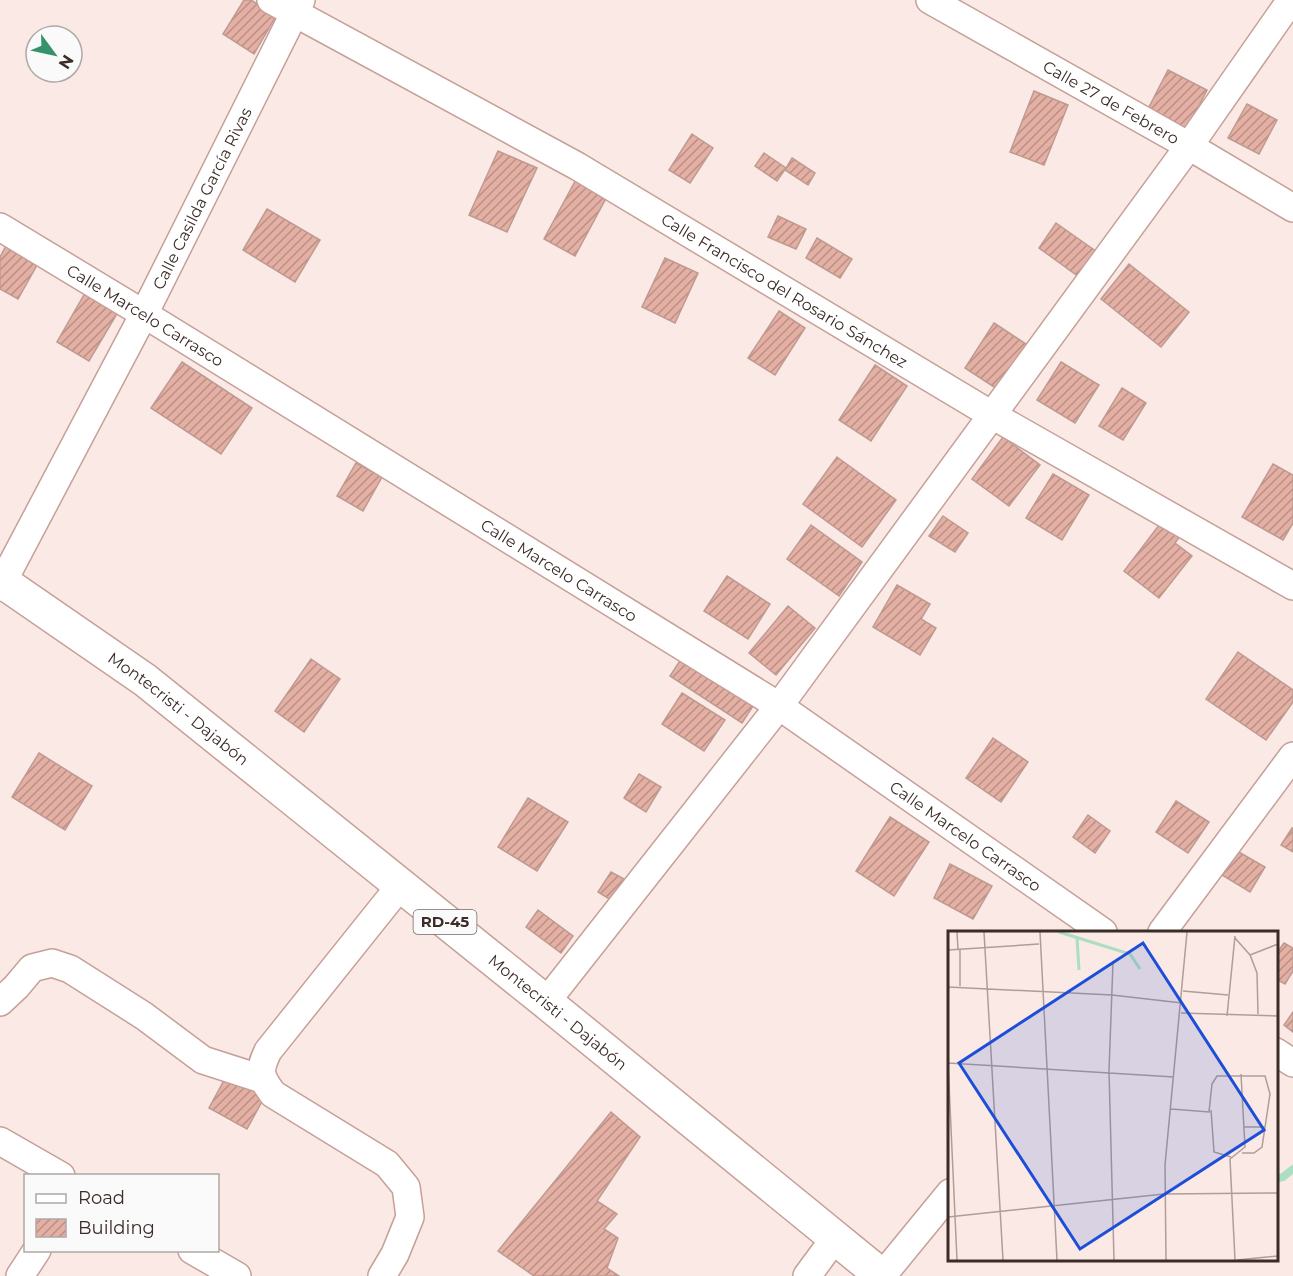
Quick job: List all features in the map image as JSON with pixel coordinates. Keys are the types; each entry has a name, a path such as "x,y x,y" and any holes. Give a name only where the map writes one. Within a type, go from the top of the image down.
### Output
{"main road":[{"name":"Montecristi - Dajabón","path":"1,583 145,680 882,1276"}],"street":[{"name":"Calle Francisco del Rosario Sánchez","path":"271,0 298,7 577,166 992,415 1293,586"},
{"name":"Calle 27 de Febrero","path":"930,0 1189,146 1293,208"},
{"path":"546,1002 779,706 1189,146 1291,0"},
{"name":"Calle Casilda García Rivas","path":"1,583 144,314 298,7"},
{"name":"Calle Marcelo Carrasco","path":"0,227 779,706 1100,931"},
{"path":"1163,931 1293,756"},
{"path":"262,1079 262,1064 268,1051 400,886"},
{"path":"0,1002 32,968 52,963 70,969 144,1016 203,1060 262,1079 273,1094 387,1164 406,1188 410,1217 395,1254 382,1276"},
{"path":"1278,1053 1293,1063"},
{"path":"0,1141 58,1174"},
{"path":"882,1276 948,1195"},
{"path":"807,1276 835,1238"},
{"path":"20,1276 36,1252"},
{"path":"194,1252 237,1276"}],"building":[{"path":"244,0 251,0 276,16 254,54 223,34"},
{"path":"1168,70 1207,90 1187,129 1148,109"},
{"path":"1034,91 1068,105 1044,165 1010,152"},
{"path":"1247,104 1277,120 1259,154 1228,138"},
{"path":"692,134 713,148 690,183 669,170"},
{"path":"498,151 537,168 507,232 469,215"},
{"path":"764,153 786,168 777,181 755,166"},
{"path":"792,158 815,173 808,185 785,170"},
{"path":"580,172 611,189 575,256 544,239"},
{"path":"267,209 320,240 295,282 243,250"},
{"path":"778,216 806,229 796,249 768,237"},
{"path":"1056,223 1097,252 1079,277 1039,248"},
{"path":"817,238 852,259 840,278 806,258"},
{"path":"9,240 41,258 18,299 0,289 0,257"},
{"path":"665,258 698,273 675,323 642,307"},
{"path":"1129,264 1189,312 1161,347 1101,299"},
{"path":"85,293 118,312 89,361 57,342"},
{"path":"779,311 805,328 775,375 748,358"},
{"path":"994,323 1029,346 1000,391 965,368"},
{"path":"182,362 252,408 221,454 151,408"},
{"path":"1061,362 1099,385 1075,423 1037,400"},
{"path":"875,365 907,386 871,441 839,420"},
{"path":"1122,388 1146,403 1123,440 1099,426"},
{"path":"1003,437 1040,465 1009,506 972,479"},
{"path":"837,457 896,500 862,547 803,504"},
{"path":"356,463 382,477 363,511 337,496"},
{"path":"1273,464 1293,475 1293,523 1283,540 1242,517"},
{"path":"1053,474 1089,495 1062,540 1026,518"},
{"path":"943,516 968,533 955,552 929,536"},
{"path":"1166,516 1184,530 1175,543 1192,556 1159,598 1124,571"},
{"path":"811,525 862,562 839,596 787,559"},
{"path":"727,576 770,604 748,639 704,611"},
{"path":"897,585 930,604 921,619 936,628 920,655 873,627"},
{"path":"788,606 815,628 776,675 749,653"},
{"path":"1238,652 1293,690 1293,702 1266,740 1206,699"},
{"path":"685,653 757,700 742,723 670,676"},
{"path":"311,659 340,679 304,732 275,711"},
{"path":"682,693 725,720 704,751 662,724"},
{"path":"993,738 1028,762 1001,802 966,778"},
{"path":"39,753 92,786 65,830 12,797"},
{"path":"639,774 661,787 646,812 624,798"},
{"path":"528,798 568,822 537,871 498,847"},
{"path":"1176,801 1209,822 1188,853 1156,832"},
{"path":"1088,815 1110,831 1095,853 1073,837"},
{"path":"890,817 929,842 894,896 856,871"},
{"path":"1293,828 1293,852 1281,845"},
{"path":"1237,851 1265,867 1250,892 1222,875"},
{"path":"950,864 992,886 973,919 934,898"},
{"path":"611,872 624,879 611,900 598,892"},
{"path":"538,910 573,936 561,953 526,927"},
{"path":"1284,943 1293,948 1293,971 1285,984 1278,980 1278,951"},
{"path":"1293,1012 1293,1032 1284,1025"},
{"path":"228,1073 266,1094 247,1129 209,1108"},
{"path":"611,1112 640,1137 597,1201 617,1214 604,1229 618,1238 607,1268 619,1276 534,1276 498,1251"}],"waterway":[{"path":"1278,1178 1293,1169"}]}
